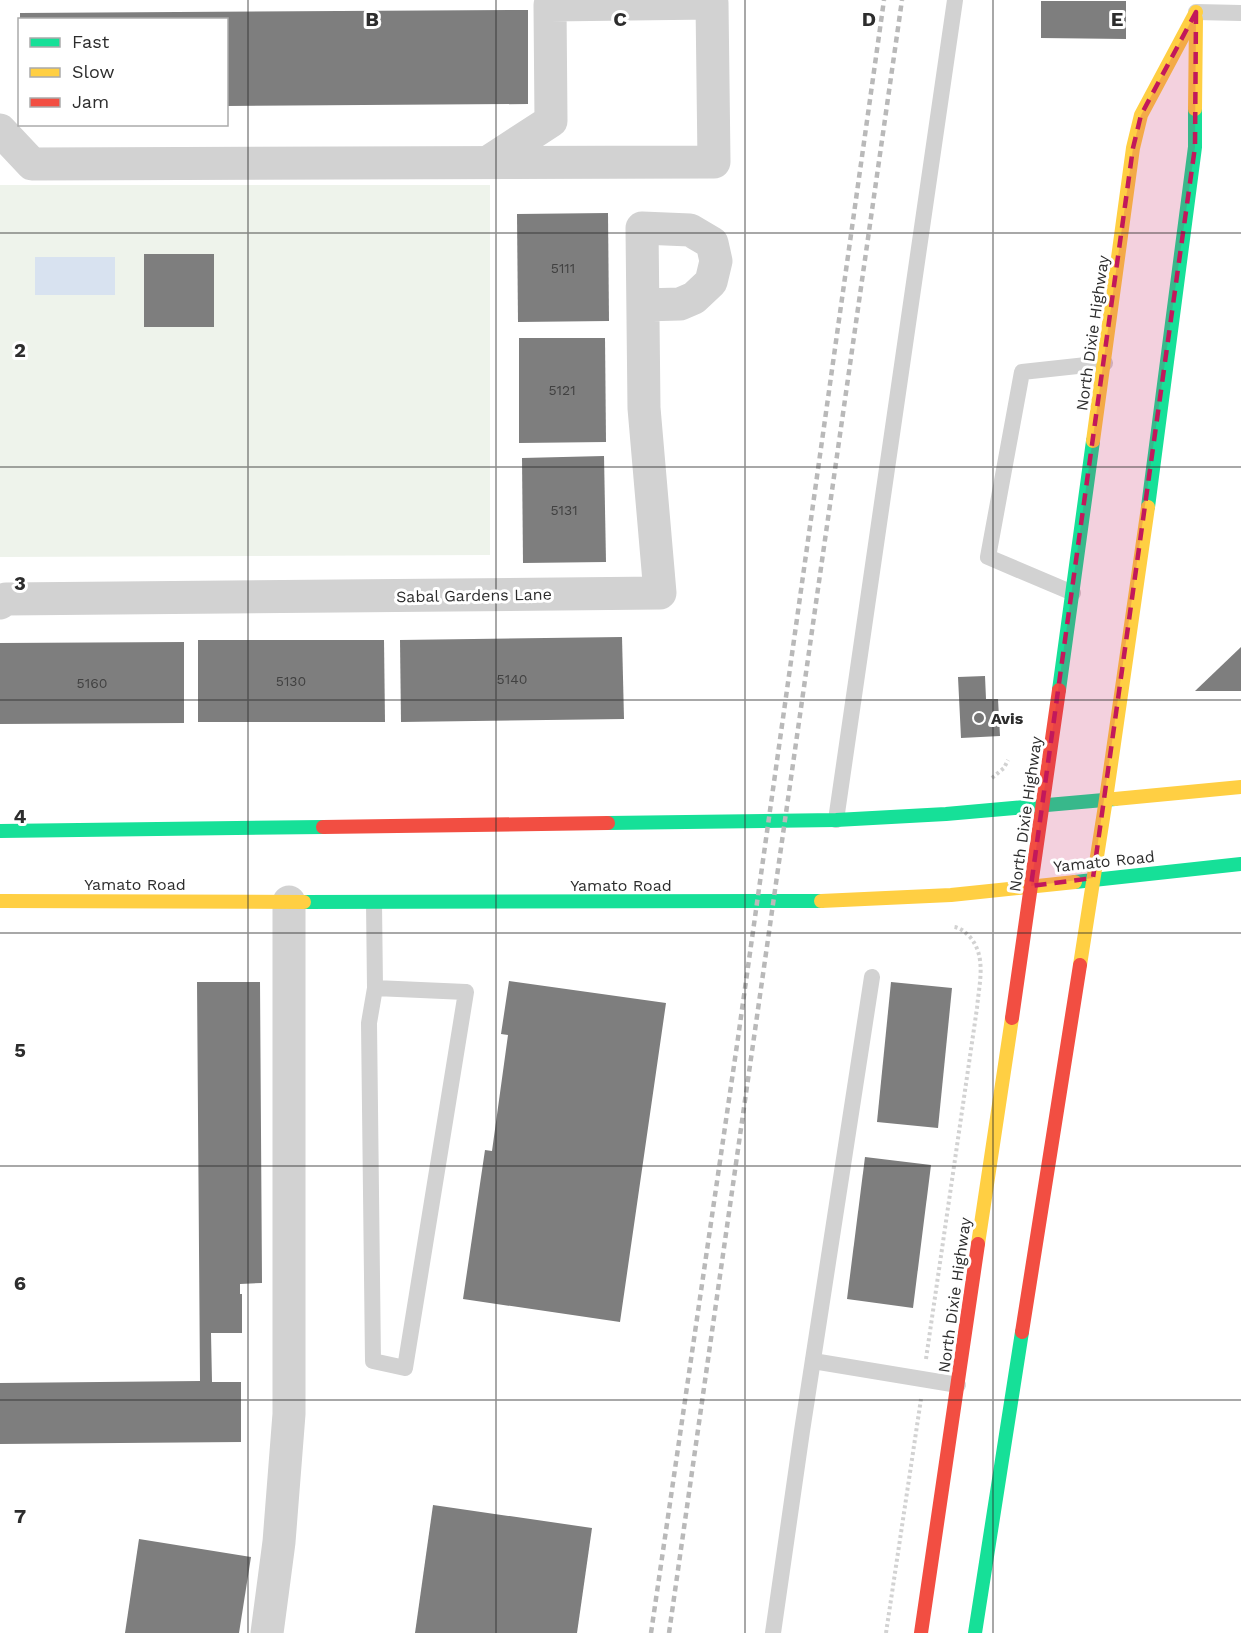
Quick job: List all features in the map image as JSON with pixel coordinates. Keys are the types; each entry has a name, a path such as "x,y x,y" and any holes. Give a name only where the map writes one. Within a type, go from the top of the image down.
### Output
{"main road":[{"path":"975,1633 1094,878 1161,413 1195,147 1197,6"},
{"name":"North Dixie Highway","path":"921,1633 1043,805 1133,148 1141,116 1197,6"},
{"path":"0,831 836,819 954,814 1241,787"},
{"name":"Yamato Road","path":"0,901 374,903 842,901 951,895 1241,864"}],"street":[{"path":"0,130 32,164 714,162 712,3 550,5 551,121 488,162"},
{"name":"Sabal Gardens Lane","path":"0,603 6,599 660,593 644,408 643,305"},
{"path":"267,1633 279,1542 289,1414 289,903"}],"lane":[{"path":"836,819 954,0"},
{"path":"1197,6 1241,13"},
{"path":"1073,593 988,557 1023,372 1105,363"},
{"path":"374,903 375,988 369,1023 372,1361 405,1368 466,993 375,988"},
{"path":"773,1633 872,977"},
{"path":"813,1361 958,1385"}],"path":[{"path":"986,780 996,776 1008,760"},
{"path":"886,1633 977,1008 981,959 978,950 967,934 959,928 946,926"}],"highlighted area":[{"path":"1196,12 1195,147 1093,878 1031,886 1133,148 1141,115"}],"shaded area":[{"path":"0,185 490,185 490,555 0,557"},
{"path":"35,257 115,257 115,295 35,295"}],"building":[{"path":"1041,1 1126,1 1126,39 1041,38"},
{"path":"528,10 528,104 228,106 228,18 20,18 20,13"},
{"path":"608,213 609,321 518,322 517,214"},
{"path":"144,254 214,254 214,327 144,327"},
{"path":"519,338 605,338 606,442 519,443"},
{"path":"604,456 606,562 523,563 522,458"},
{"path":"622,637 624,719 401,722 400,640"},
{"path":"198,640 384,640 385,722 198,722"},
{"path":"184,642 184,723 0,724 0,643"},
{"path":"1241,647 1241,691 1195,691"},
{"name":"Avis","path":"985,676 986,699 998,699 1000,736 961,738 958,677"},
{"path":"509,981 666,1003 620,1322 463,1299 485,1150 492,1151 508,1035 501,1034"},
{"path":"197,982 260,982 262,1283 240,1284 242,1333 211,1333 212,1382 241,1382 241,1442 0,1444 0,1383 200,1381"},
{"path":"891,982 952,988 938,1128 877,1122"},
{"path":"865,1157 931,1165 913,1308 847,1299"},
{"path":"433,1505 592,1528 577,1633 415,1633"},
{"path":"139,1539 251,1557 239,1633 125,1633"}],"railway":[{"path":"651,1633 738,1038 884,0"},
{"path":"669,1633 902,0"}],"traffic: fast":[{"path":"1148,507 1195,147 1195,109"},
{"path":"1059,690 1093,441"},
{"path":"608,823 836,820 946,814 1115,799"},
{"path":"0,831 323,827"},
{"path":"1075,882 1241,864"},
{"path":"304,902 821,901"},
{"path":"975,1633 1022,1332"}],"traffic: slow":[{"path":"1093,441 1133,148 1141,115 1196,12"},
{"path":"1195,109 1196,19"},
{"path":"1080,965 1148,507"},
{"path":"1115,799 1241,787"},
{"path":"821,901 951,895 1075,882"},
{"path":"0,901 304,902"},
{"path":"978,1244 1012,1018"}],"traffic: jam":[{"path":"1012,1018 1059,690"},
{"path":"323,827 608,823"},
{"path":"1022,1332 1080,965"},
{"path":"921,1633 978,1244"}],"place":[{"name":"Avis","path":"979,718"}]}
